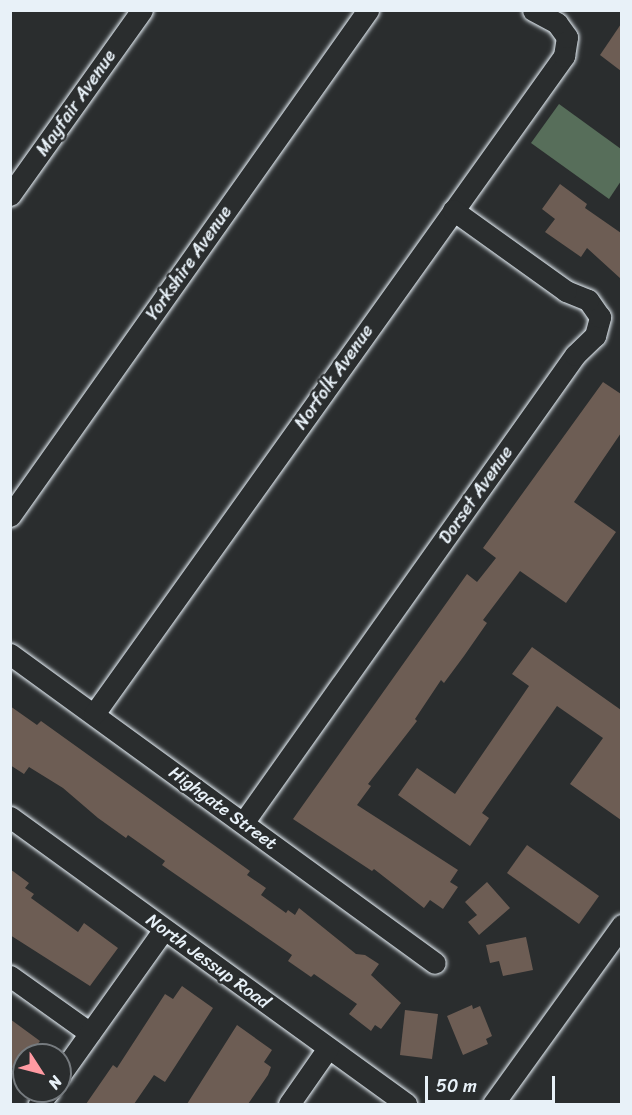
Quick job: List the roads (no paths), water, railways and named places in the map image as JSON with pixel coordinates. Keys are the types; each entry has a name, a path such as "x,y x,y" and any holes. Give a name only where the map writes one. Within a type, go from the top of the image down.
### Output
{"street":[{"name":"Mayfair Avenue","path":"10,195 142,10"},
{"name":"Yorkshire Avenue","path":"10,516 368,10"},
{"name":"Norfolk Avenue","path":"94,714 564,56 567,37 557,23 533,10"},
{"name":"Dorset Avenue","path":"243,823 575,355 595,336 600,317 588,300 566,291 453,210"},
{"name":"Highgate Street","path":"10,654 435,963"},
{"name":"North Jessup Road","path":"10,817 406,1104"},
{"path":"494,1104 621,925"},
{"path":"72,1058 164,929"},
{"path":"10,976 90,1033"},
{"path":"289,1104 328,1048"}]}
